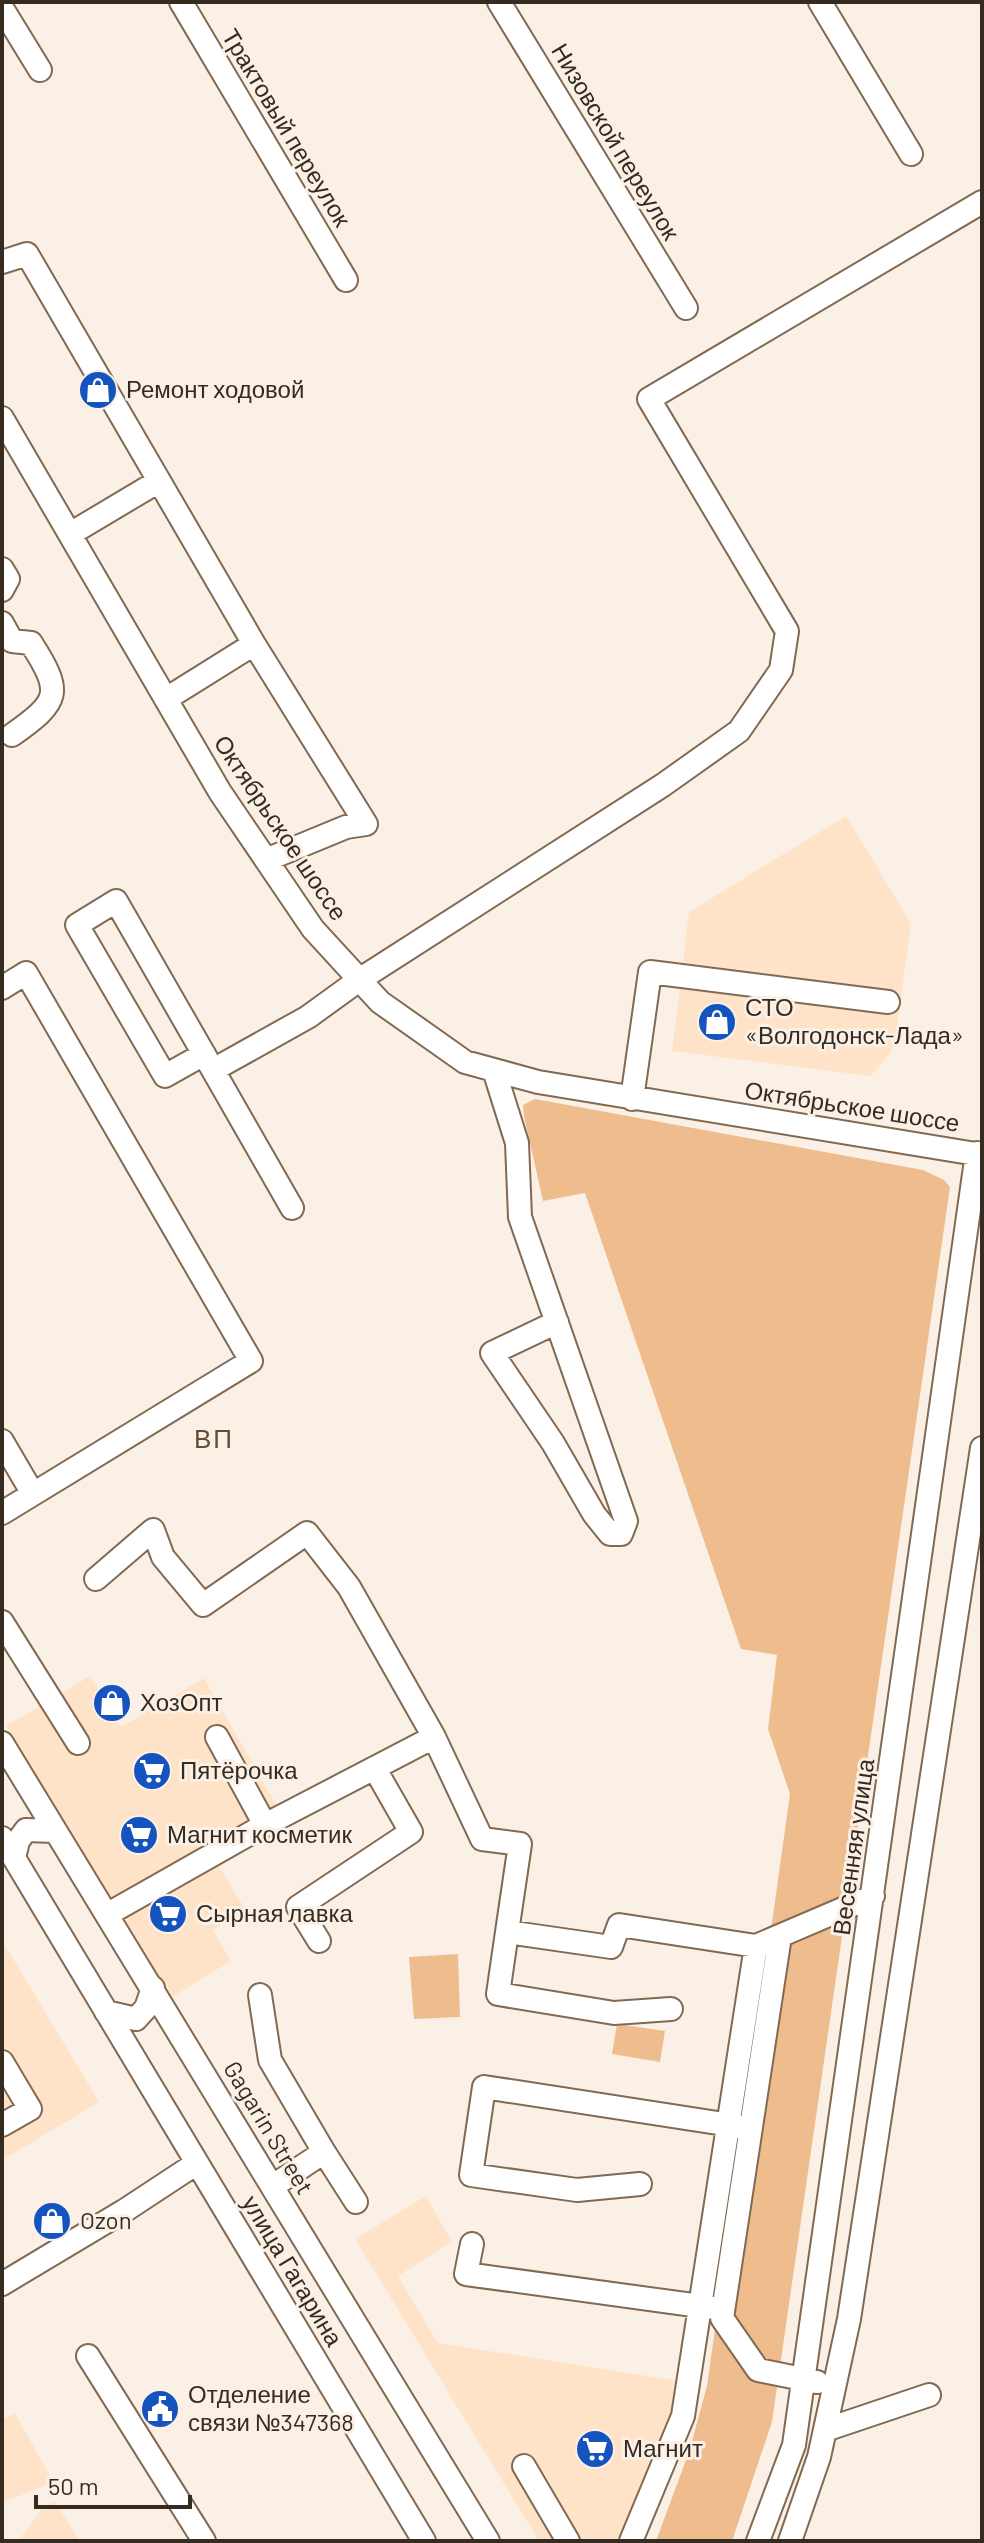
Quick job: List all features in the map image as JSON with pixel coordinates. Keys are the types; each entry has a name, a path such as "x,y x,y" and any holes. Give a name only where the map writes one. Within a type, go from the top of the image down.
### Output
{"street":[{"name":"Трактовый переулок","path":"181,2 346,280"},
{"name":"Низовской переулок","path":"499,2 686,308"},
{"path":"820,2 911,154"},
{"path":"2,8 40,70"},
{"path":"292,1208 209,1062 116,901 77,925 165,1076 209,1062 308,1017 359,980 663,785 739,731 781,670 787,631 649,399 982,202"},
{"path":"2,262 27,254 254,644 366,824 346,827 266,860"},
{"name":"Октябрьское шоссе","path":"2,418 220,792 313,929 380,1002 465,1062 494,1070 632,1099 980,1154"},
{"path":"70,534 159,481"},
{"path":"2,569 8,579 2,590"},
{"path":"2,623 12,641 31,643 47,667 54,692 45,711 12,735"},
{"path":"166,699 254,644"},
{"path":"632,1099 650,972 888,1002"},
{"path":"2,988 26,973 251,1361 2,1513"},
{"path":"494,1070 517,1143 520,1217 557,1322 626,1521 621,1534 610,1534 594,1514 553,1443 492,1353 557,1322"},
{"name":"Весенняя улица","path":"758,2541 794,2445 980,1154"},
{"path":"2,1441 33,1494"},
{"path":"790,2541 825,2430 849,2319 898,1985 977,1518 982,1448"},
{"path":"96,1579 153,1530 163,1557 203,1605 307,1533 349,1587 434,1737 482,1839 520,1844 498,1994 614,2013 671,2009"},
{"path":"2,1622 78,1743"},
{"path":"217,1737 265,1825"},
{"path":"108,1914 265,1825 434,1737"},
{"name":"Gagarin Street","path":"2,1743 488,2541"},
{"path":"319,1941 298,1907 411,1832 375,1769"},
{"path":"14,1858 18,1841 26,1830 55,1831"},
{"path":"2,1838 197,2163 2,2284"},
{"path":"507,1932 611,1947 619,1925 756,1946 873,1896"},
{"path":"739,2126 780,1936"},
{"path":"631,2541 683,2416 712,2307 739,2126 756,1946"},
{"path":"861,1981 898,1985"},
{"path":"106,2012 136,2019 146,2008 153,1988"},
{"path":"260,1995 270,2060 356,2202"},
{"path":"2,2062 30,2109 2,2125"},
{"path":"640,2184 577,2190 471,2175 484,2087 739,2126"},
{"path":"273,2186 324,2152"},
{"name":"улица Гагарина","path":"197,2163 424,2541"},
{"path":"472,2244 466,2274 712,2307 758,2370 834,2385"},
{"path":"88,2356 204,2541"},
{"path":"825,2430 929,2395"},
{"path":"524,2466 568,2541"}],"shaded area":[{"path":"846,816 911,924 894,1047 871,1076 672,1051 689,912"},
{"path":"535,1099 923,1170 944,1180 950,1187 772,2422 732,2541 656,2541 689,2452 707,2386 790,1794 768,1729 777,1655 741,1649 585,1193 543,1201 523,1105"},
{"path":"90,1676 121,1727 204,1678 281,1813 210,1852 245,1909 213,1930 231,1961 167,2000 6,1726"},
{"path":"2,1940 99,2102 2,2160"},
{"path":"458,1954 460,2017 414,2019 409,1957"},
{"path":"617,2024 665,2031 660,2062 612,2054"},
{"path":"426,2196 452,2242 398,2276 438,2343 679,2381 670,2430 623,2541 539,2541 355,2239"},
{"path":"15,2413 53,2482 2,2503 2,2420"},
{"path":"55,2502 80,2541 18,2541 44,2506"}],"place":[{"name":"Ремонт ходовой","path":"98,390"},
{"name":"СТО «Волгодонск-Лада»","path":"717,1022"},
{"name":"ХозОпт","path":"112,1703"},
{"name":"Пятёрочка","path":"152,1771"},
{"name":"Магнит косметик","path":"139,1835"},
{"name":"Сырная лавка","path":"168,1914"},
{"name":"Ozon","path":"52,2221"},
{"name":"Отделение связи №347368","path":"160,2409"},
{"name":"Магнит","path":"595,2449"}],"district":[{"name":"ВП","path":"214,1439"}]}
